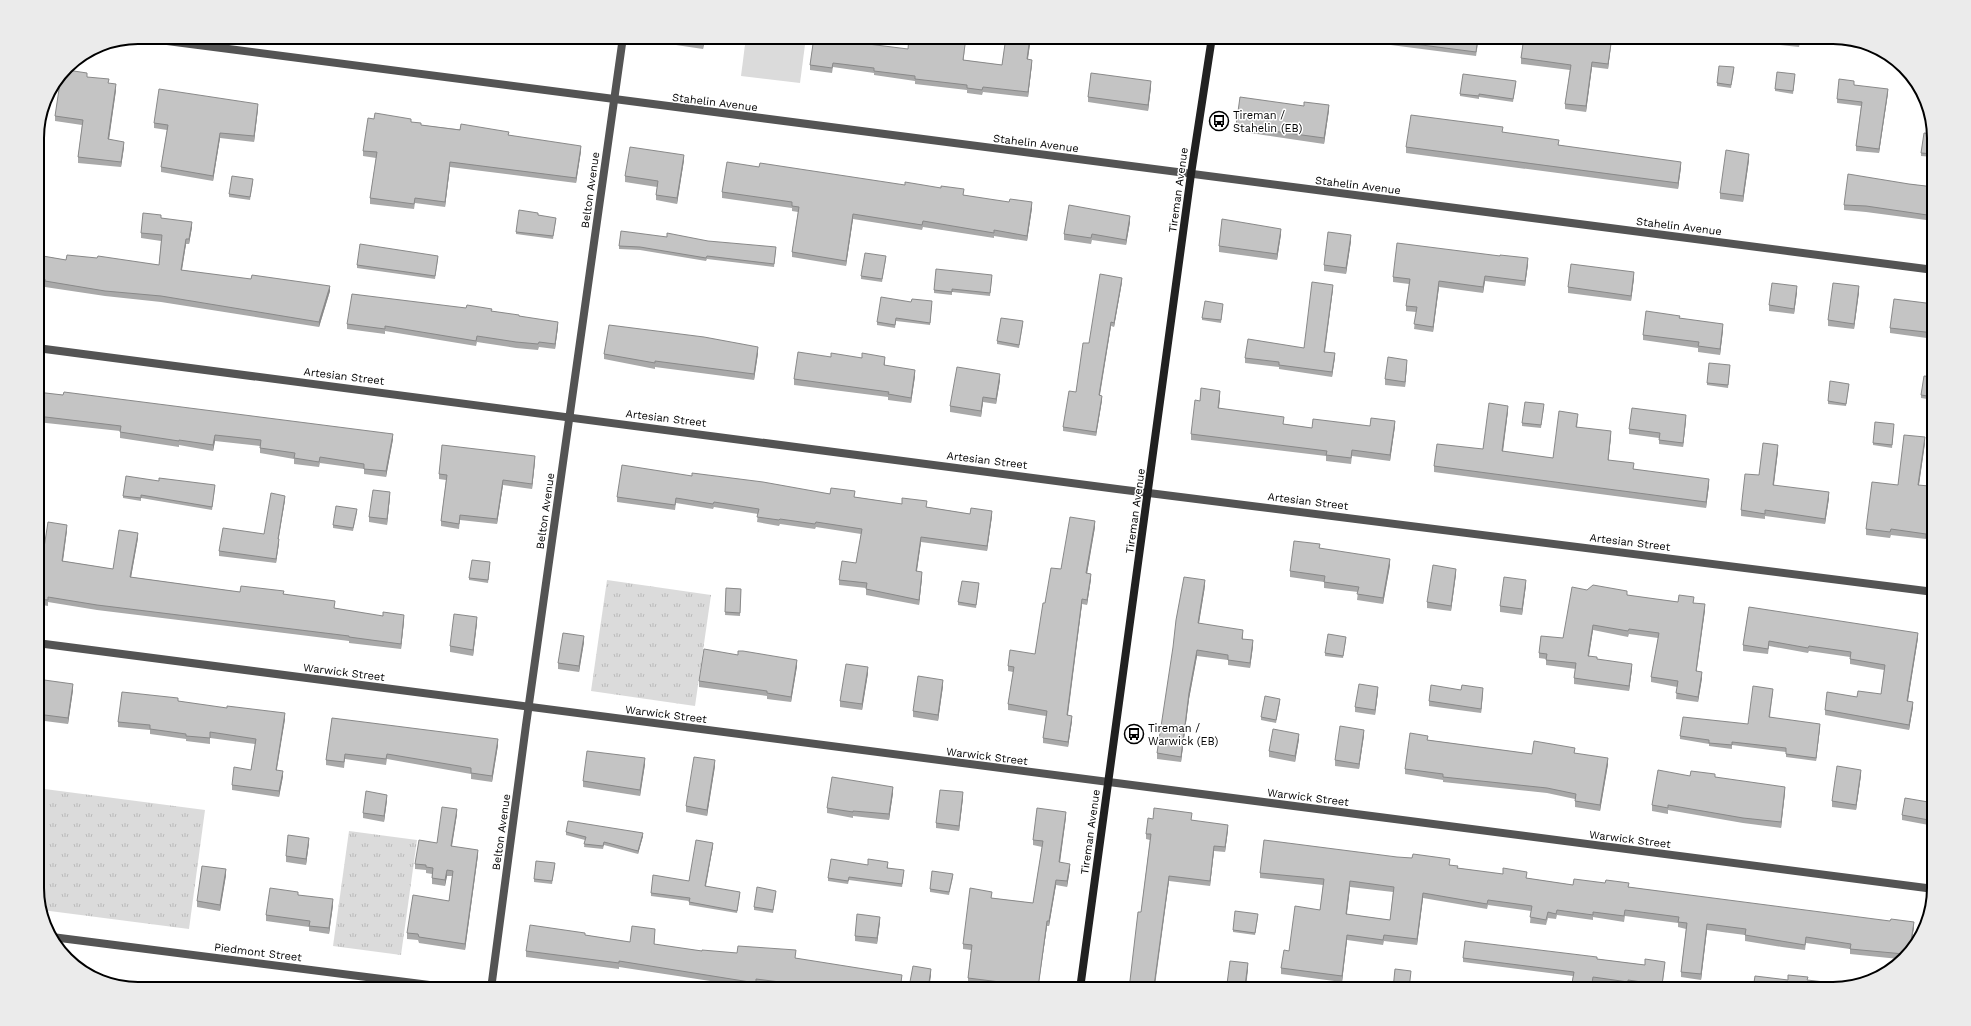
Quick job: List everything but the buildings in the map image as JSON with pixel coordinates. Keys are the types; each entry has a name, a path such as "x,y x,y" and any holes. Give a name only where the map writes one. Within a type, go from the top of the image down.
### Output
{"street":[{"name":"Stahelin Avenue","path":"189,44 1927,269"},
{"name":"Belton Avenue","path":"492,982 528,708 622,44"},
{"name":"Tireman Avenue","path":"1081,982 1191,174 1211,44"},
{"name":"Artesian Street","path":"44,349 1927,591"},
{"name":"Warwick Street","path":"44,644 528,708 1927,888"},
{"name":"Piedmont Street","path":"59,938 406,982"}],"green space":[{"path":"745,44 805,44 800,83 741,76"},
{"path":"607,580 711,595 695,706 591,691"},
{"path":"44,789 205,810 189,929 47,911 44,894"},
{"path":"349,831 417,840 401,955 333,946"}],"place":[{"name":"Tireman / Stahelin (EB)","path":"1219,121"},
{"name":"Tireman / Warwick (EB)","path":"1134,734"}]}
